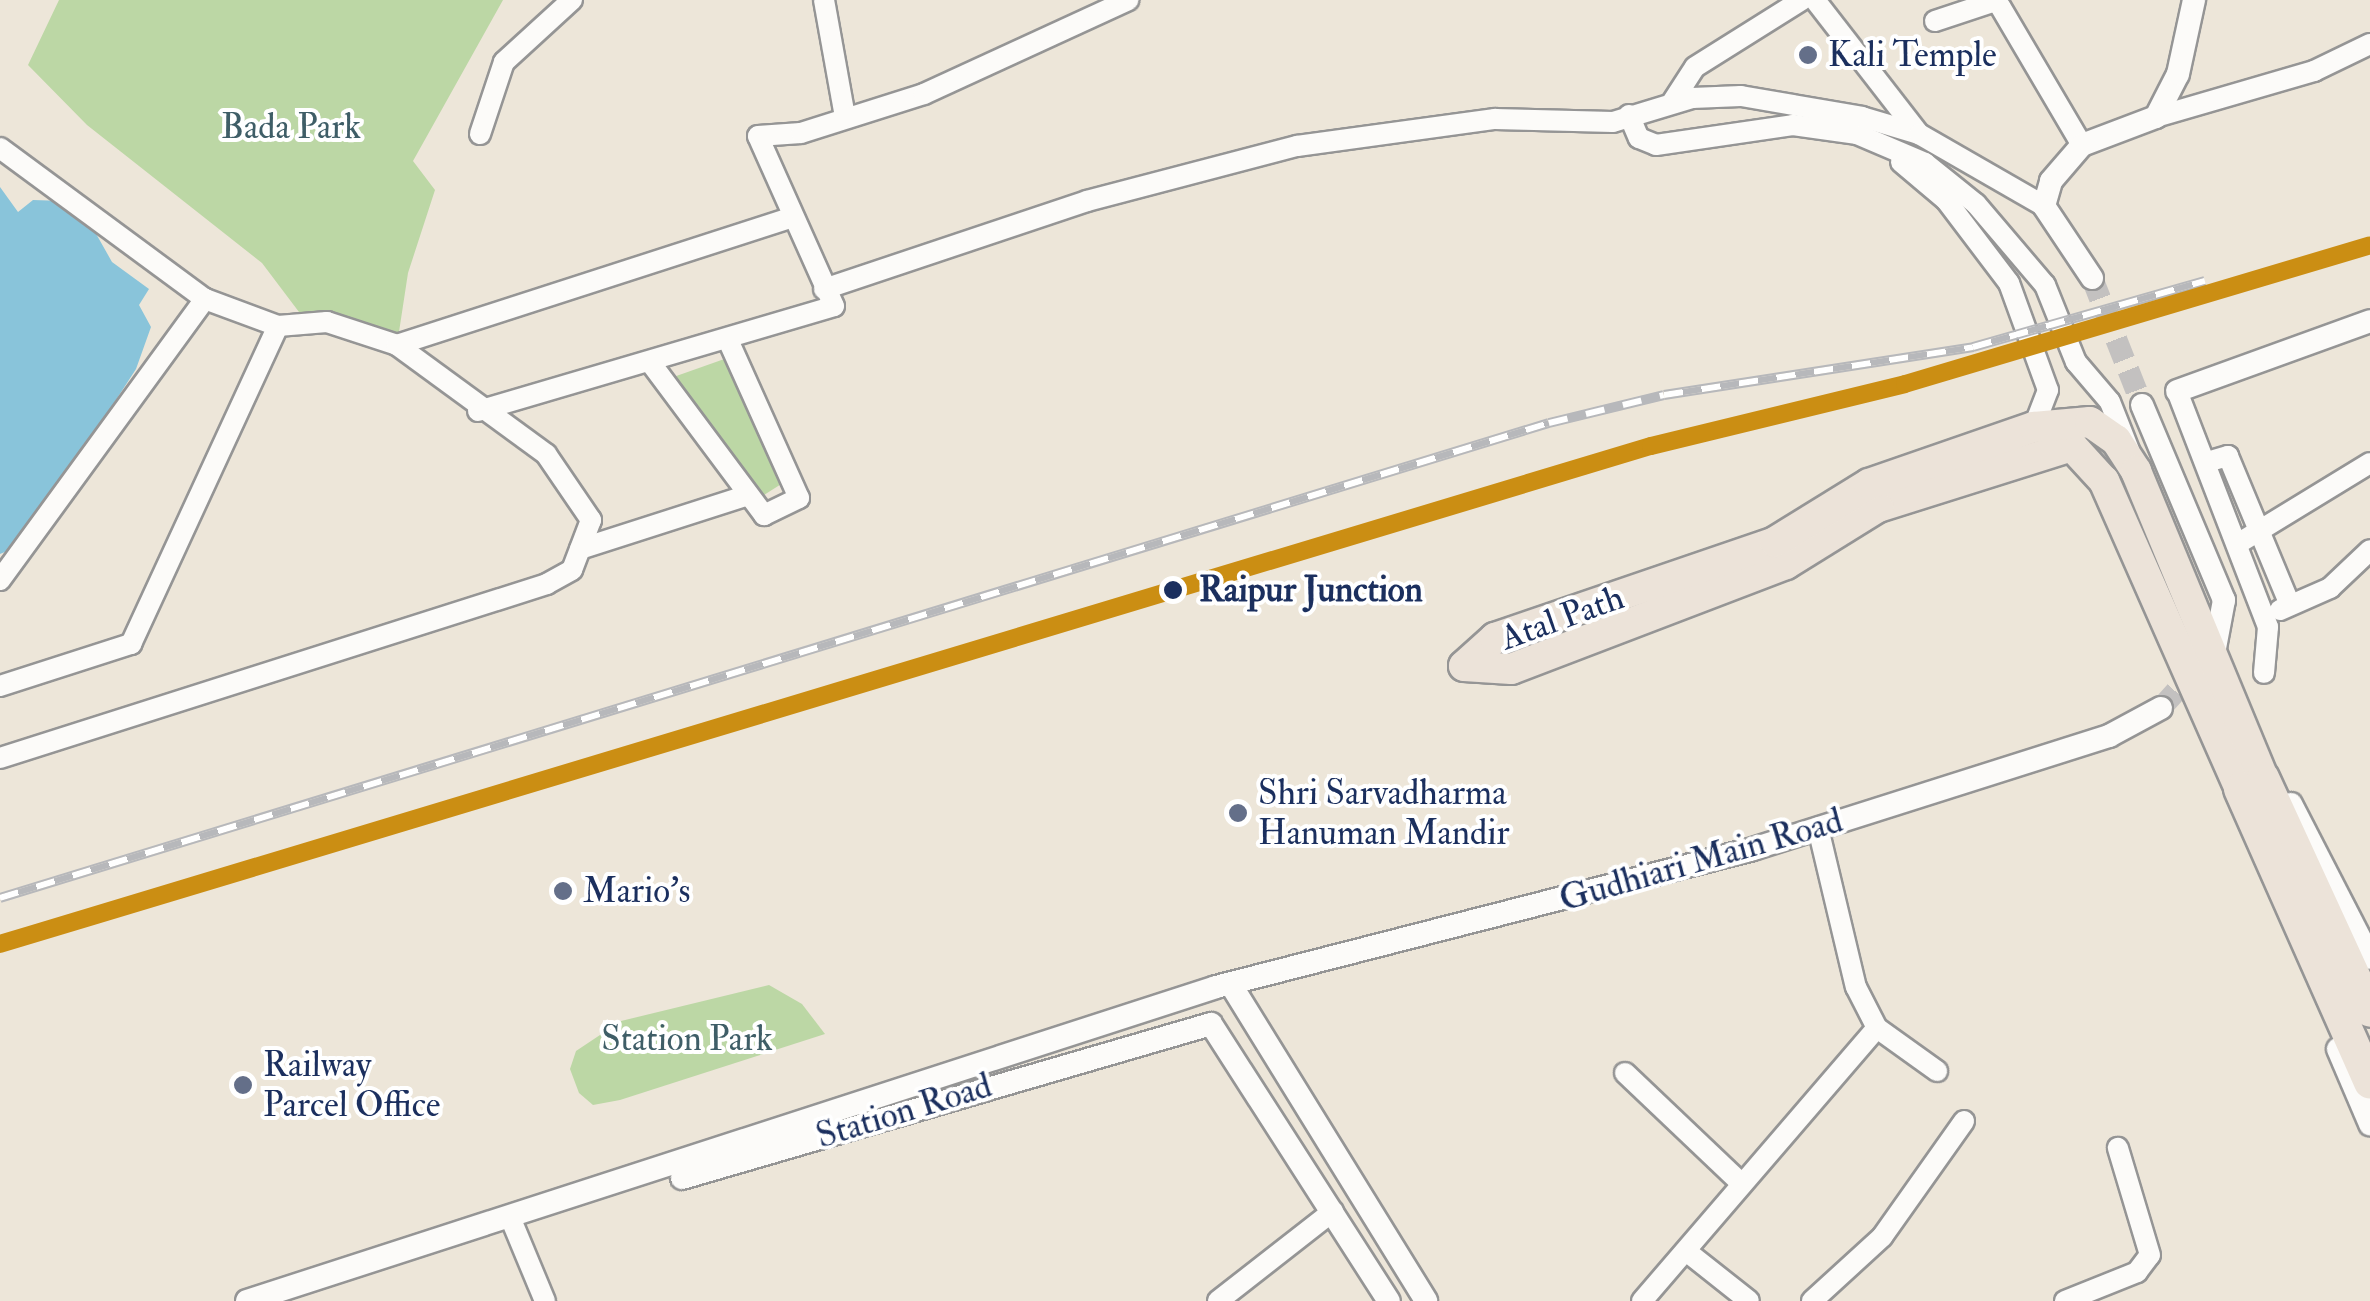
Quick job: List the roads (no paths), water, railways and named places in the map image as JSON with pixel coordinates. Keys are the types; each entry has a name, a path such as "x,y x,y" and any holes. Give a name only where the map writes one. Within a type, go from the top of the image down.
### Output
{"highway":[{"path":"2252,784 2370,1011"},
{"path":"2272,826 2370,1082"}],"main road":[{"name":"Atal Path","path":"2034,427 2103,428 2136,471 2252,784 2104,480 2072,446 1878,507 1786,564 1511,670 1464,666 1494,638 1748,553 1868,484 2034,427"}],"street":[{"path":"480,134 504,62 572,0"},
{"path":"824,0 846,118"},
{"path":"478,411 834,306 758,136 846,118 974,75 1128,0"},
{"path":"1674,101 1695,67 1802,0"},
{"path":"1815,0 1919,134"},
{"path":"2156,116 2183,58 2194,0"},
{"path":"1935,20 1999,3 2082,145"},
{"path":"2044,206 2051,181 2082,145 2156,116 2314,71 2370,44"},
{"path":"1741,96 1752,124"},
{"path":"824,289 1087,201 1297,146 1495,119 1549,125 1629,115 1674,101 1741,96 1919,134 2044,206 2092,278"},
{"path":"1629,115 1639,138 1656,145 1752,124 1822,127 1925,163 1976,204 2054,299 2076,362 2110,402 2136,471"},
{"path":"1822,127 1910,168 1990,252 2048,390 2034,427"},
{"path":"0,148 204,298 278,326 328,322 398,345 478,411 546,454 591,520 572,570 547,584 0,758"},
{"path":"398,345 792,218"},
{"path":"0,580 204,298"},
{"path":"2264,672 2265,616 2208,462 2177,391 2370,320"},
{"path":"0,686 131,644 278,326"},
{"path":"650,362 764,516 798,498 728,340"},
{"path":"2142,405 2224,600 2216,648"},
{"path":"2208,462 2228,456 2266,530 2290,605"},
{"path":"2239,543 2370,463"},
{"path":"580,549 748,495"},
{"path":"2265,616 2330,588 2370,550"},
{"name":"Gudhiari Main Road","path":"511,1223 1233,988 1818,828 2109,736 2160,708"},
{"path":"2370,958 2289,799 2252,784 2239,816 2370,1124"},
{"path":"1818,828 1846,956 1877,1028 1937,1071"},
{"path":"1233,988 1426,1301"},
{"name":"Station Road","path":"511,1223 1211,1024 1389,1301"},
{"path":"1642,1301 1877,1028"},
{"path":"1625,1073 1742,1184"},
{"path":"1812,1301 1882,1237 1964,1122"},
{"path":"2065,1301 2136,1272 2150,1255 2118,1148"},
{"path":"1218,1301 1334,1211"},
{"path":"283,1301 511,1223 545,1301"},
{"path":"1686,1252 1749,1301"},
{"path":"247,1301 316,1291"}],"water":[{"path":"0,187 18,212 33,200 63,201 90,223 112,262 149,289 139,305 151,327 136,369 22,545 0,554"}],"tunnel":[{"path":"2092,278 2142,405"},
{"path":"2161,708 2199,666"}],"railway":[{"path":"0,898 1549,423 1664,395 1973,347 2205,281"}],"place":[{"name":"Kali Temple","path":"1808,55"},
{"name":"Raipur Junction","path":"1173,590"},
{"name":"Shri Sarvadharma Hanuman Mandir","path":"1238,813"},
{"name":"Mario's","path":"563,891"},
{"name":"Railway Parcel Office","path":"243,1085"}],"park label":[{"name":"Bada Park","path":"291,127"},
{"name":"Station Park","path":"687,1039"}]}
